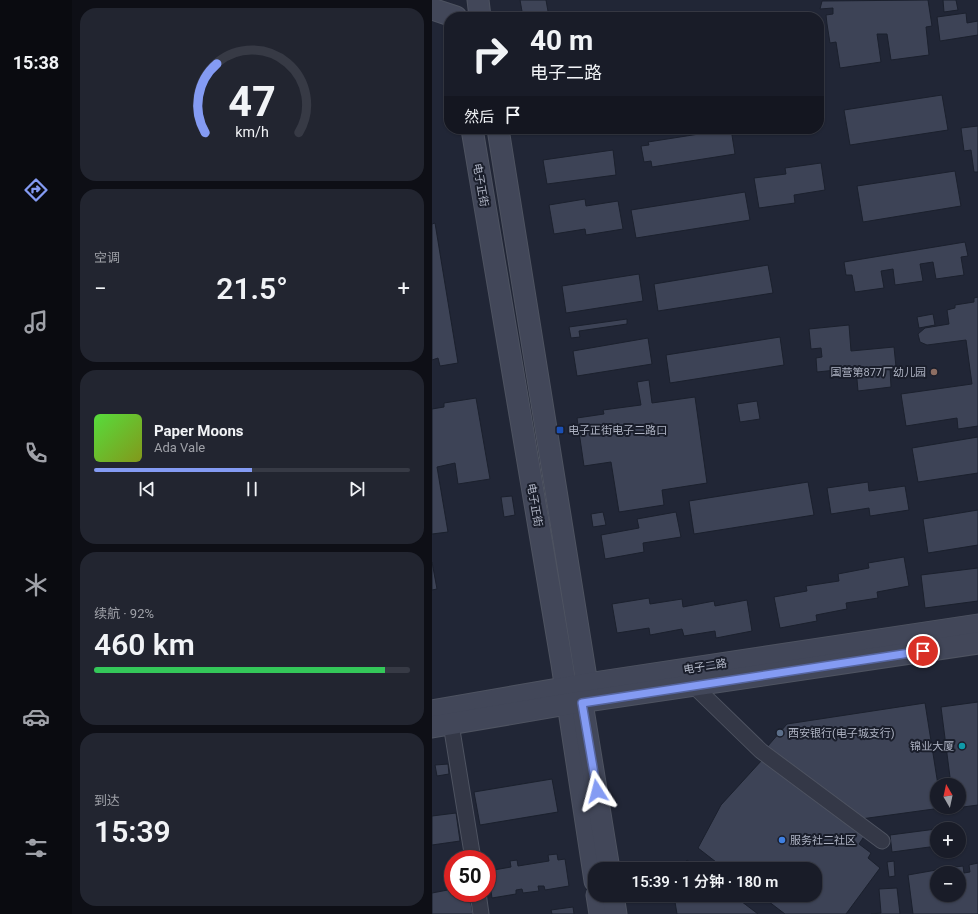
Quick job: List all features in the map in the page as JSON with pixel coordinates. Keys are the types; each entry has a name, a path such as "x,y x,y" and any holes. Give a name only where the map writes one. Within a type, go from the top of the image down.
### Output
{"main road":[{"path":"478,0 479,12"},
{"path":"432,9 453,12"},
{"name":"电子正街","path":"473,134 608,862"},
{"name":"电子正街","path":"499,134 576,695 593,862"},
{"name":"电子二路","path":"442,726 576,695 978,625"},
{"name":"电子二路","path":"432,711 576,695 694,686 978,643"},
{"path":"598,902 600,914"},
{"path":"614,902 616,914"}],"street":[{"path":"694,686 760,751 882,841"},
{"path":"442,726 470,850"},
{"path":"479,902 481,914"}],"building":[{"path":"520,0 546,0 548,12 522,12"},
{"path":"928,0 932,26 926,27 929,55 891,60 887,34 877,34 881,62 840,68 836,42 830,43 827,24 826,15 833,14 833,8 820,9 822,1"},
{"path":"943,0 956,0 958,10 944,12"},
{"path":"966,13 967,23 978,21 978,35 940,41 937,17"},
{"path":"942,95 948,130 850,145 844,110"},
{"path":"978,126 978,172 974,172 971,150 964,151 961,128"},
{"path":"699,134 732,134 735,154 652,167 651,161 644,162 641,146 649,145 648,142"},
{"path":"613,150 616,175 547,184 543,160"},
{"path":"821,163 825,190 794,195 795,203 759,208 754,178 786,174 785,168"},
{"path":"955,171 961,206 863,222 857,186"},
{"path":"745,192 750,220 636,238 631,210"},
{"path":"585,199 586,206 618,201 623,229 586,235 585,229 554,234 549,205"},
{"path":"435,223 458,363 440,366 438,358 432,360 432,224"},
{"path":"965,242 968,256 961,257 964,275 936,279 933,262 920,264 923,281 895,285 893,269 881,271 884,288 855,292 852,275 846,275 844,262"},
{"path":"768,265 773,293 658,311 654,284"},
{"path":"639,274 643,301 566,313 562,286"},
{"path":"978,297 978,426 958,429 957,418 906,426 901,394 972,384 966,340 927,345 920,342 918,334 925,328 949,324 947,310 955,308 955,305 974,302 974,298"},
{"path":"933,314 935,325 919,328 917,317"},
{"path":"627,319 627,324 579,331 580,337 571,338 569,327"},
{"path":"849,325 851,351 894,347 896,367 890,368 891,387 858,391 856,368 817,372 816,358 822,357 821,348 811,349 809,329"},
{"path":"780,337 784,365 670,383 666,355"},
{"path":"648,338 652,364 577,376 573,351"},
{"path":"649,380 652,403 695,397 707,483 662,490 664,505 619,512 611,462 584,466 577,418 604,414 603,410 641,405 637,382"},
{"path":"476,398 490,479 458,484 455,463 437,467 448,532 432,534 432,409 444,407 444,403"},
{"path":"757,401 760,419 740,422 737,404"},
{"path":"978,437 978,473 918,482 912,448"},
{"path":"808,482 814,515 694,534 689,501"},
{"path":"868,482 869,491 905,486 909,510 870,516 869,508 831,514 827,488"},
{"path":"512,496 515,515 504,517 501,497"},
{"path":"978,510 978,545 928,553 923,519"},
{"path":"603,512 606,525 593,527 591,514"},
{"path":"676,512 681,537 643,543 644,552 605,559 601,535 639,528 637,519"},
{"path":"904,557 909,586 877,592 878,598 846,603 847,609 816,615 817,621 780,628 774,597 807,591 806,586 839,581 838,574 869,568 868,563"},
{"path":"432,562 437,589 432,590"},
{"path":"978,568 978,601 925,608 921,575"},
{"path":"649,598 650,604 682,599 683,607 714,601 715,606 747,600 752,631 716,638 715,631 684,636 682,629 650,635 649,628 617,633 612,604"},
{"name":"锦业大厦","path":"978,702 978,805 966,807 966,778 950,778 941,707"},
{"path":"925,703 937,778 930,778 930,810 861,819 767,747 787,724"},
{"name":"服务社二社区","path":"762,760 865,835 859,844 871,853 868,858 880,868 846,914 785,914 769,902 822,902 822,862 716,862 698,848 721,805"},
{"path":"448,764 449,774 437,776 435,765"},
{"path":"552,779 558,812 480,825 474,792"},
{"path":"456,813 460,841 432,845 432,816"},
{"path":"930,830 930,847 892,852 890,835"},
{"path":"557,854 558,860 565,859 569,886 545,890 544,886 538,886 539,891 523,893 522,889 516,890 516,894 496,897 496,870 511,867 510,861 517,860 518,866 549,861 548,855"},
{"path":"894,861 895,876 889,877 887,862"},
{"path":"978,863 978,914 913,914 908,875 930,871 930,902 966,902 966,873 970,872 969,865"},
{"path":"897,888 900,914 871,914 881,913 879,889"},
{"path":"444,891 444,902 471,902 473,914 432,914 432,893"},
{"path":"675,902 742,902 758,914 677,914"},
{"path":"573,907 574,914 552,914 551,910"}],"place":[{"name":"国营第877厂幼儿园","path":"934,372"},
{"name":"电子正街电子二路口","path":"560,430"},
{"name":"西安银行(电子城支行)","path":"780,733"},
{"name":"锦业大厦","path":"962,746"},
{"name":"服务社二社区","path":"782,840"}],"route":[{"path":"597,791 582,703 923,651"}]}
